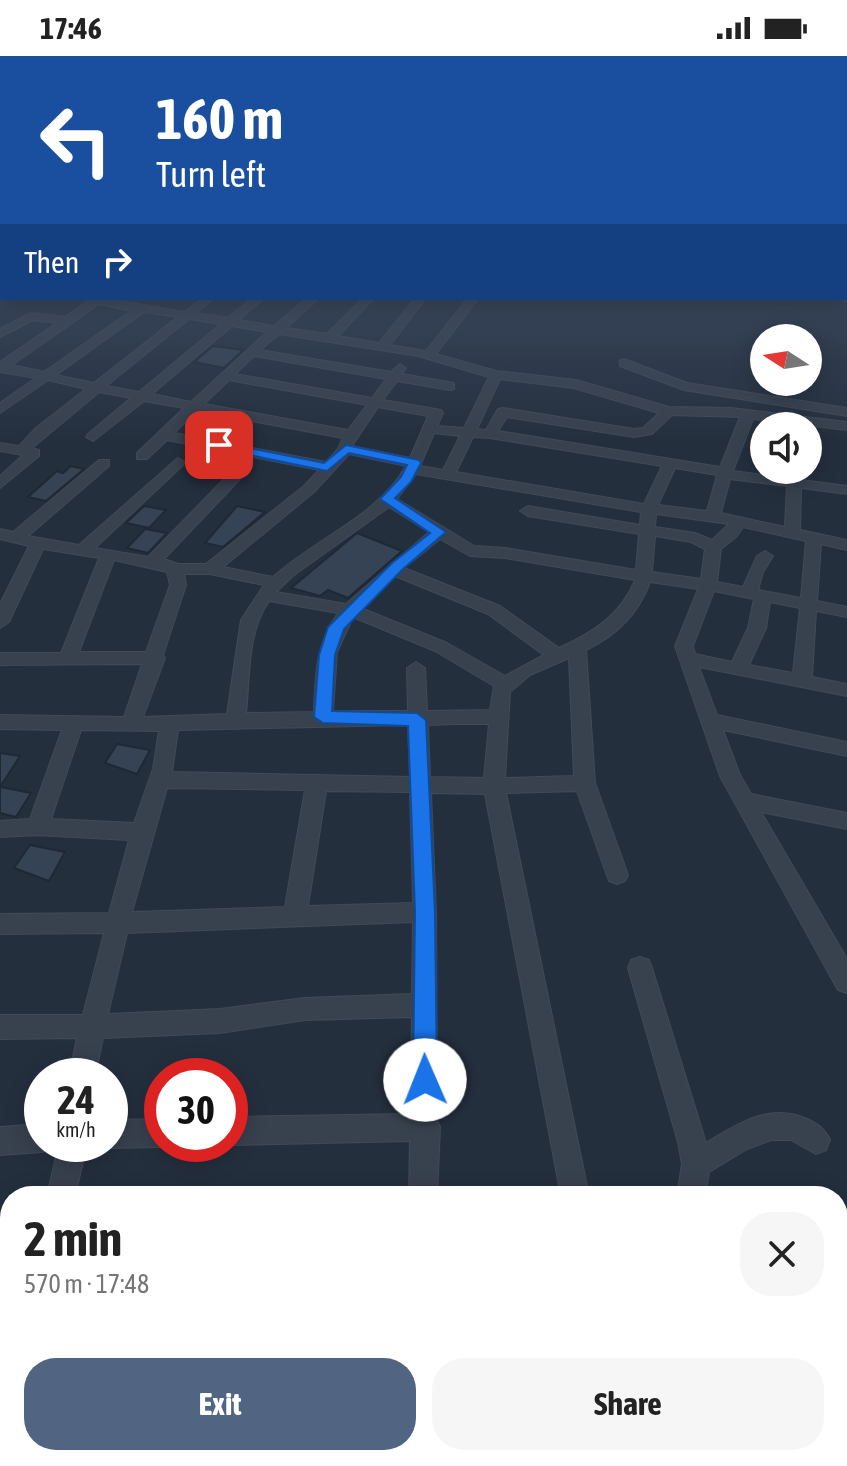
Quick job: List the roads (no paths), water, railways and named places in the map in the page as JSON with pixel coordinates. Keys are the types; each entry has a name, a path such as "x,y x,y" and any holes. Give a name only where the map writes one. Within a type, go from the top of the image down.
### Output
{"street":[{"path":"1,367 82,308"},
{"path":"135,308 429,355 467,369 496,375 576,384 625,403 669,411 748,414 847,426"},
{"path":"23,450 41,431 196,308"},
{"path":"93,437 248,308"},
{"path":"142,456 302,308"},
{"path":"329,339 359,308"},
{"path":"381,348 413,308"},
{"path":"429,355 466,308"},
{"path":"0,409 141,309"},
{"path":"0,334 31,316 68,321"},
{"path":"252,352 450,386"},
{"path":"210,569 309,489 348,442 373,403 412,353"},
{"path":"624,363 684,386 847,412"},
{"path":"1,367 348,442 447,476 649,509 713,516 847,545"},
{"path":"236,719 249,621 270,589 387,499 414,466 436,413 459,371 467,369"},
{"path":"447,476 496,375"},
{"path":"227,376 436,413"},
{"path":"582,450 625,403"},
{"path":"490,434 503,412 634,433 647,431 669,411"},
{"path":"713,516 724,473 748,414"},
{"path":"429,429 490,434 750,477"},
{"path":"165,435 327,467"},
{"path":"0,447 34,453 0,484"},
{"path":"82,551 178,462"},
{"path":"4,535 104,463"},
{"path":"573,1186 494,786 497,717 501,689 524,671 598,637 634,603 644,577 649,509 670,463"},
{"path":"152,562 236,475"},
{"path":"792,532 794,484"},
{"path":"802,484 847,490"},
{"path":"387,499 470,551 505,553 708,585 847,612"},
{"path":"528,511 695,538 713,547"},
{"path":"738,521 732,533 713,547 708,585 684,646 687,659 730,776 847,982"},
{"path":"323,717 331,641 336,627 394,570 439,532"},
{"path":"4,535 175,569 210,569 270,589 351,610 441,647 506,685"},
{"path":"802,681 811,604 814,537"},
{"path":"2,611 38,543"},
{"path":"67,659 108,555"},
{"path":"739,667 757,628 755,572 765,556"},
{"path":"132,721 156,658 178,585 175,569"},
{"path":"394,570 494,610 567,652"},
{"path":"567,652 585,783 617,875"},
{"path":"0,659 156,658"},
{"path":"687,659 847,690"},
{"path":"416,668 425,912 423,1186"},
{"path":"0,722 132,721 169,724 323,717 417,720 497,717"},
{"path":"711,721 847,749"},
{"path":"38,827 74,723"},
{"path":"86,1058 142,832 162,780 169,724"},
{"path":"162,780 494,786 585,783"},
{"path":"295,917 317,782"},
{"path":"742,800 847,821"},
{"path":"0,829 38,827 142,832"},
{"path":"0,924 425,912"},
{"path":"640,968 696,1164 693,1186"},
{"path":"0,1027 220,1021 305,1009 423,1005"},
{"path":"696,1164 745,1137 781,1125 798,1128 816,1140"},
{"path":"248,1131 426,1127"},
{"path":"0,1141 24,1139"},
{"path":"63,1186 69,1162"}]}
